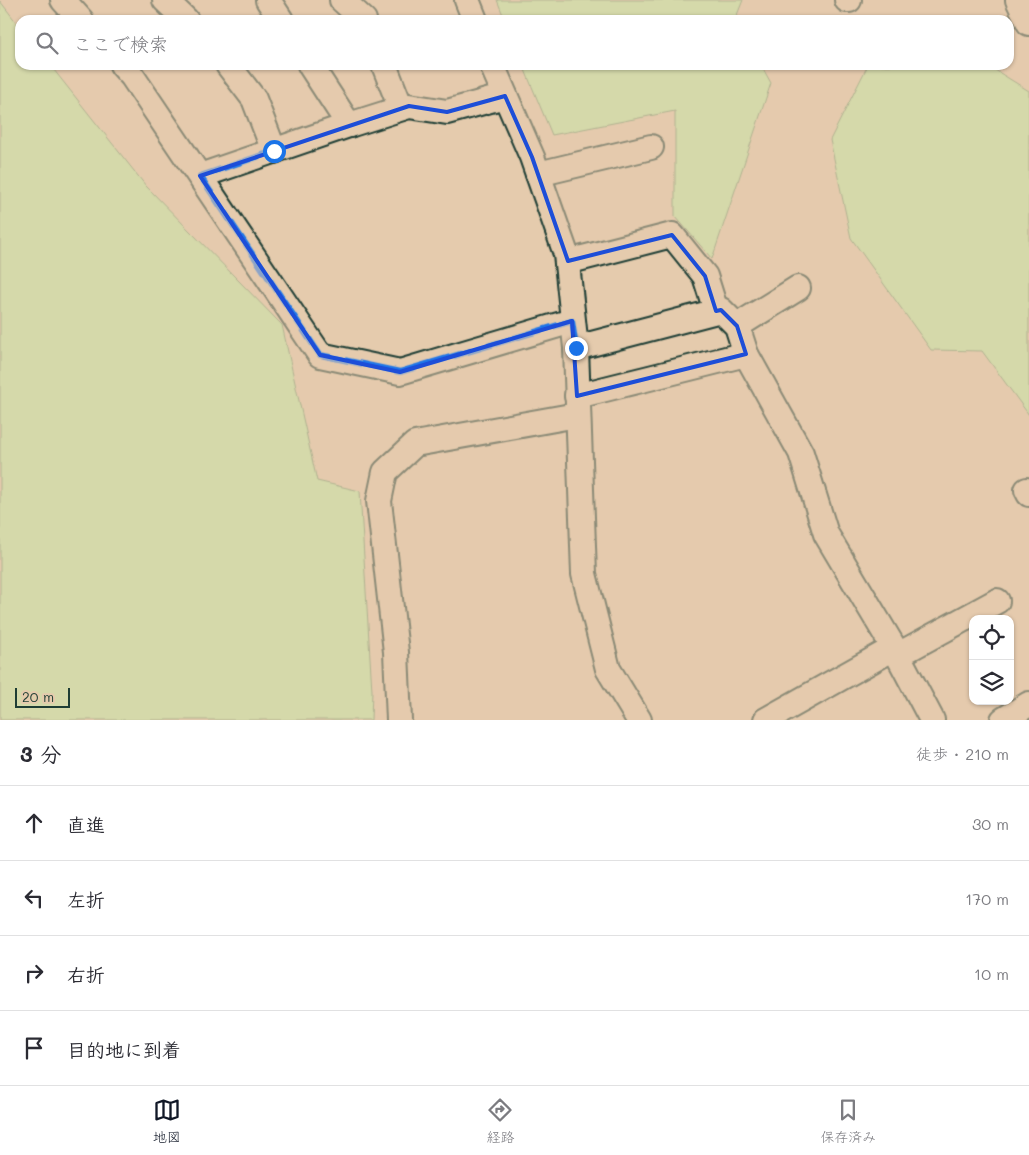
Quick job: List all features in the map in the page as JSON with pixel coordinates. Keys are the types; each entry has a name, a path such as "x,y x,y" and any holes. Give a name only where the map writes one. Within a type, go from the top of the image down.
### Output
{"street":[{"path":"63,0 76,15"},
{"path":"165,0 181,15"},
{"path":"268,0 278,15"},
{"path":"342,0 358,15"},
{"path":"467,0 472,15"},
{"path":"1018,0 1029,23"},
{"path":"127,70 320,355 400,372 572,321"},
{"path":"232,70 254,99 274,151"},
{"path":"313,70 349,126"},
{"path":"386,70 401,108"},
{"path":"494,70 538,174 567,262 576,348 584,574 608,669 638,720"},
{"path":"200,176 401,108 409,106 447,112 505,96"},
{"path":"538,174 651,147"},
{"path":"567,262 672,235 705,276 716,311"},
{"path":"737,326 798,288"},
{"path":"576,348 721,310 737,326 746,354 802,453 826,534 896,651 932,720"},
{"path":"399,720 396,652 379,501 385,472 415,444 577,406 746,354"},
{"path":"766,720 896,651 997,601"},
{"path":"1003,720 1029,704"}],"highlighted area":[{"path":"505,96 532,157 568,261 672,235 705,276 716,311 721,310 737,326 746,354 577,396 572,321 400,372 320,355 200,176 409,106 447,112"}],"green space":[{"path":"497,0 743,0 737,15 503,15"},
{"path":"0,1 15,20 15,70 54,70 146,186 282,325 317,481 360,491 372,691 371,720 0,720"},
{"path":"525,70 764,70 771,83 712,259 675,216 675,111 552,135"},
{"path":"865,70 995,70 1029,91 1029,415 982,351 931,350 851,238 830,140"}],"route":[{"path":"274,151 200,176 320,355 400,372 572,321 576,348"}]}
